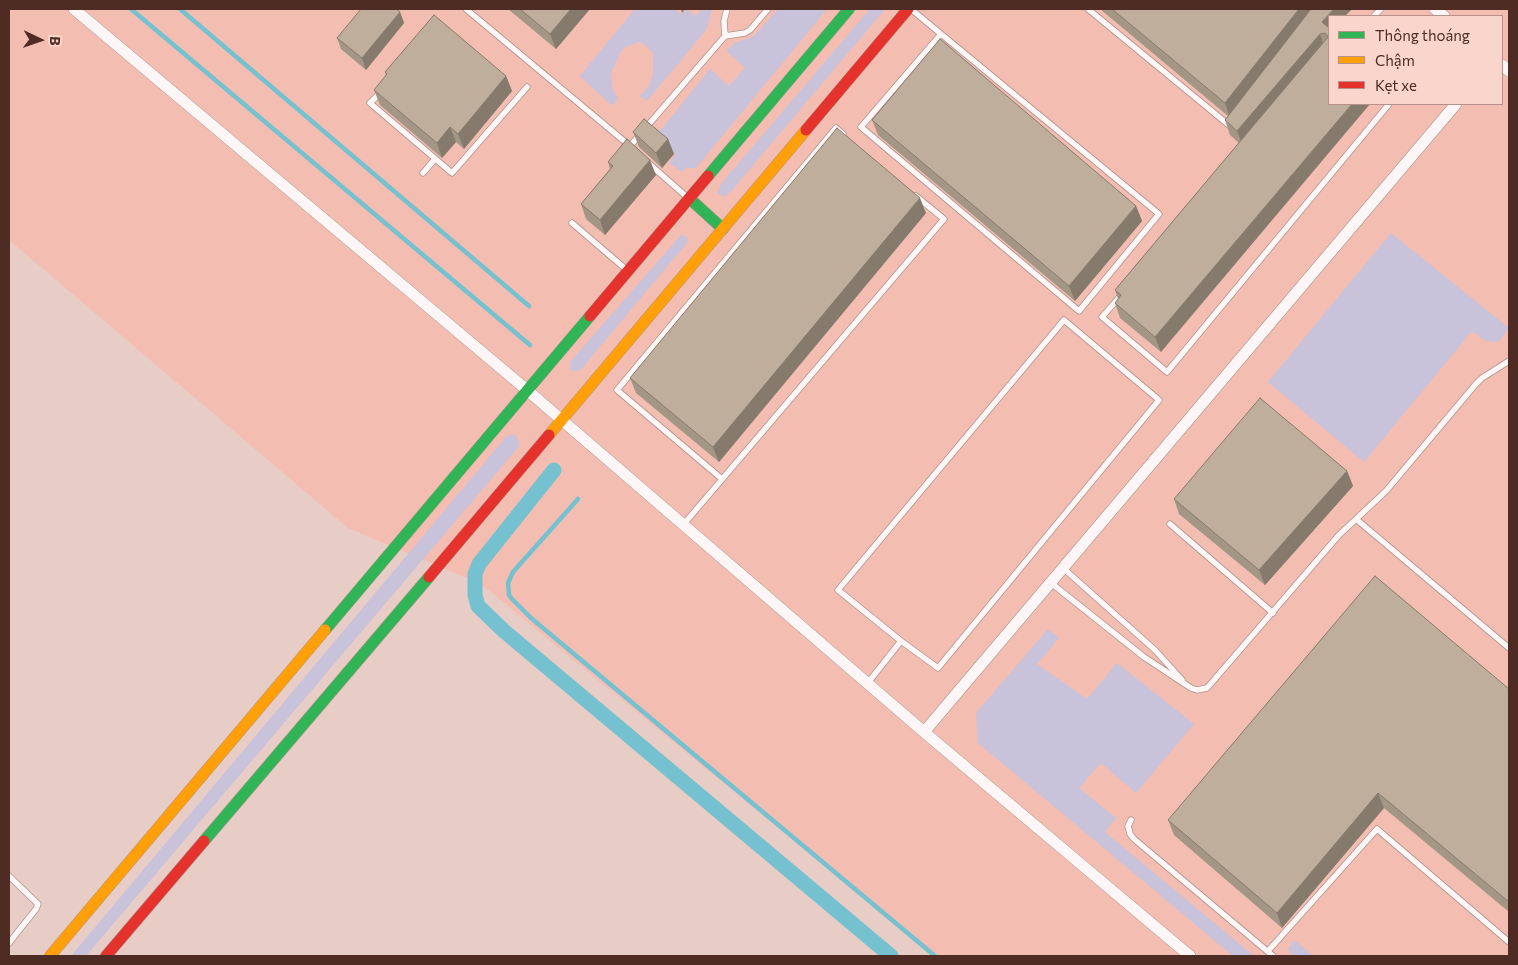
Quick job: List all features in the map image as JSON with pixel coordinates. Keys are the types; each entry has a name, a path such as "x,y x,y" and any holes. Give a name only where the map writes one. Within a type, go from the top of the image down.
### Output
{"street":[{"path":"74,9 527,390 867,684 1190,956"},
{"path":"50,956 849,9"},
{"path":"106,956 909,9"},
{"path":"924,732 1455,105"},
{"path":"689,198 723,229"}],"lane":[{"path":"466,9 636,152"},
{"path":"725,36 724,22 727,9"},
{"path":"630,146 725,36 745,33 750,30 768,9"},
{"path":"909,9 942,34 1159,214 1079,311 861,127 942,34"},
{"path":"1088,9 1230,126 1236,118"},
{"path":"383,89 370,104 452,173 527,87"},
{"path":"1128,287 1102,318 1167,372 1388,105"},
{"path":"722,480 618,390 836,128 850,140"},
{"path":"642,157 689,198"},
{"path":"423,173 435,159"},
{"path":"683,525 944,219 908,189"},
{"path":"572,223 628,271"},
{"path":"1064,320 1159,400 938,668 902,642 838,590 1064,320"},
{"path":"1050,583 1144,658 1197,690 1207,688 1339,535 1386,492 1475,384 1509,361"},
{"path":"1356,519 1509,648"},
{"path":"1170,524 1273,612"},
{"path":"1063,568 1155,650 1187,685"},
{"path":"867,684 902,642"},
{"path":"1131,820 1128,826 1130,834 1134,839 1273,956"},
{"path":"1268,951 1377,830 1509,942"},
{"path":"9,876 38,904 9,942"}],"shaded area":[{"path":"9,9 1509,9 1509,956 934,956 481,584 348,528 9,240"},
{"path":"635,9 674,9 682,14 686,9 696,16 702,9 712,9 707,29 647,101 640,96 649,86 653,73 653,53 644,44 639,42 625,47 620,53 611,74 612,87 618,99 611,105 580,76"},
{"path":"778,9 827,9 696,168 686,168 682,172 669,163 675,154 655,137 710,69 729,86 745,68 726,50 735,43 754,36"},
{"path":"870,9 885,9 733,189 726,196 718,193 721,184"},
{"path":"1391,233 1509,328 1499,341 1494,342 1484,340 1472,331 1364,462 1268,382"},
{"path":"681,235 686,236 688,239 687,243 582,368 579,371 570,369 570,362"},
{"path":"515,435 519,441 519,446 515,451 86,956 71,956 506,437"},
{"path":"1048,629 1059,638 1037,664 1087,699 1117,663 1194,724 1136,793 1101,763 1079,788 1116,818 1105,832 1254,956 1233,956 978,743 976,713"},
{"path":"1294,940 1314,956 1293,956 1288,949"}],"building":[{"path":"361,9 396,9 400,12 362,58 337,38"},
{"path":"520,9 571,9 550,34"},
{"path":"1112,9 1299,9 1225,103"},
{"path":"1311,9 1334,9 1322,22 1328,27 1328,37 1325,33 1320,34 1237,131 1225,120"},
{"path":"434,15 506,76 458,134 450,127 437,143 374,90 387,74 385,72"},
{"path":"1328,37 1328,105 1351,105 1155,337 1115,303 1121,295 1115,290"},
{"path":"940,39 1136,206 1069,286 872,120"},
{"path":"644,119 668,139 656,153 633,132"},
{"path":"837,128 920,198 713,447 630,378"},
{"path":"627,139 650,160 600,220 581,204 613,166 608,162"},
{"path":"1260,398 1347,471 1259,570 1174,499"},
{"path":"1375,576 1509,689 1509,902 1378,793 1277,913 1168,820"}],"waterway":[{"path":"131,9 530,345"},
{"path":"180,9 529,306"},
{"path":"554,470 479,564 475,574 475,595 478,606 504,631 891,956"},
{"path":"578,499 513,572 508,583 509,595 512,599 531,618 935,956"}],"traffic: fast":[{"path":"708,176 849,9"},
{"path":"689,198 723,229"},
{"path":"325,630 590,316"},
{"path":"204,841 429,577"}],"traffic: slow":[{"path":"549,435 806,130"},
{"path":"50,956 325,630"}],"traffic: jam":[{"path":"806,130 908,9"},
{"path":"590,316 708,176"},
{"path":"429,577 549,435"},
{"path":"106,956 204,841"}]}
